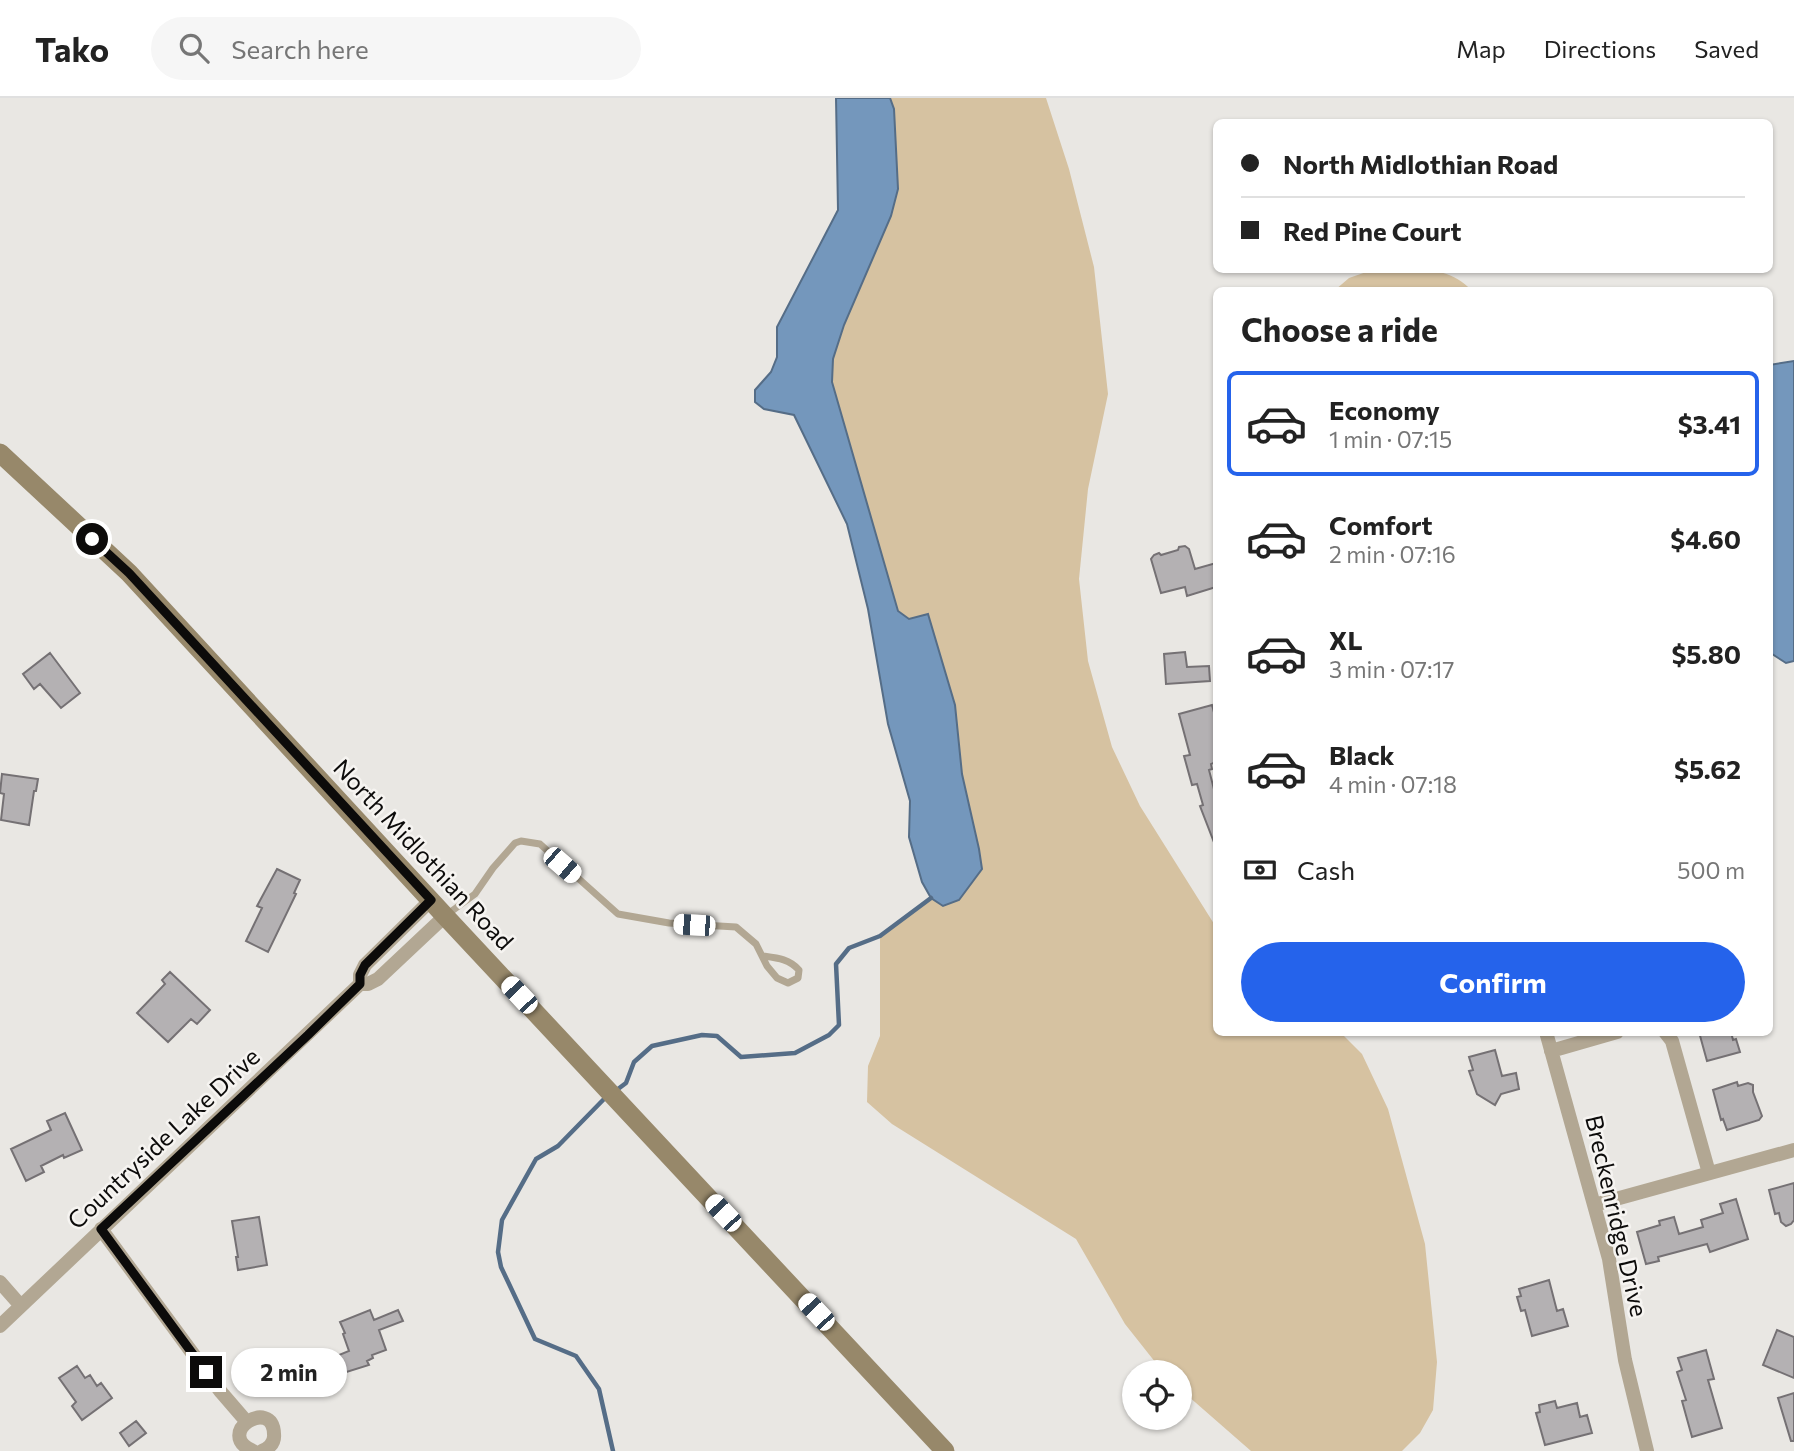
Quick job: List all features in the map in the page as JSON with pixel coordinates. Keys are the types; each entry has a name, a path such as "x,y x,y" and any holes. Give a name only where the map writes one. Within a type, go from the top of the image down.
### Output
{"main road":[{"name":"North Midlothian Road","path":"0,453 129,573 945,1451"}],"street":[{"name":"Countryside Lake Drive","path":"360,984 360,975 365,965 431,900"},
{"name":"Countryside Lake Drive","path":"0,1326 360,984 368,984 378,979 445,916"},
{"name":"Breckenridge Drive","path":"1547,1036 1609,1259 1625,1360 1647,1451"},
{"path":"1551,1051 1603,1036"},
{"path":"1668,1036 1672,1041 1709,1173"},
{"path":"1594,1205 1794,1150"},
{"path":"101,1229 221,1392 246,1421"},
{"path":"0,1282 21,1306"},
{"path":"253,1451 245,1447 240,1436 246,1421 251,1418 262,1418 272,1425 275,1436 270,1446 262,1451"}],"lane":[{"path":"445,916 475,894 515,843 522,841 540,844 618,914 669,923 736,927 756,944 767,966 777,978 788,983 798,978 799,970 793,963 783,958 763,957"}],"shaded area":[{"path":"890,98 1046,98 1069,169 1094,267 1108,394 1088,489 1079,579 1088,661 1112,747 1140,806 1213,922 1213,1036 1344,1036 1362,1054 1388,1109 1425,1244 1437,1362 1433,1410 1420,1433 1402,1451 1251,1451 1192,1399 1192,1360 1154,1360 1125,1324 1076,1239 892,1124 867,1102 868,1066 880,1036 880,936 931,898 943,906 979,849 962,774 955,705 928,614 909,619 898,611 832,382 833,359 844,325 891,216 898,189 894,109"},
{"path":"1363,273 1442,273 1468,287 1338,287 1349,278"}],"water":[{"path":"836,98 890,98 894,109 898,189 891,216 844,325 833,359 832,382 898,611 909,619 928,614 955,705 962,774 982,869 959,900 943,906 931,898 922,882 909,837 910,801 888,724 868,609 847,524 794,415 764,409 755,402 755,390 771,372 777,357 777,327 838,210"},
{"path":"1794,361 1794,661 1786,663 1773,655 1773,364"}],"building":[{"path":"1185,546 1189,549 1195,569 1213,564 1213,588 1187,596 1185,587 1161,593 1151,559 1154,555 1178,550 1179,547"},
{"path":"1185,652 1187,667 1209,666 1210,681 1166,684 1164,654"},
{"path":"50,653 80,693 61,708 40,684 34,689 23,674"},
{"path":"1212,705 1213,763 1209,770 1213,785 1213,840 1200,806 1203,805 1197,784 1192,785 1184,756 1190,755 1179,714"},
{"path":"2,774 38,779 29,825 1,820 4,794 0,793"},
{"path":"277,869 300,880 268,952 246,941 262,908 257,906"},
{"path":"170,972 210,1010 197,1024 191,1019 168,1042 137,1013 165,984 162,980"},
{"path":"1700,1036 1732,1036 1733,1040 1736,1039 1740,1052 1707,1061"},
{"path":"1495,1050 1502,1076 1516,1073 1519,1089 1501,1094 1495,1105 1477,1094 1469,1071 1473,1070 1469,1057"},
{"path":"1737,1082 1738,1086 1748,1083 1753,1085 1762,1116 1759,1120 1727,1130 1723,1119 1721,1120 1713,1090"},
{"path":"65,1113 82,1150 64,1158 63,1155 41,1166 44,1172 26,1181 11,1149 51,1130 47,1121"},
{"path":"1794,1183 1794,1220 1786,1226 1781,1222 1779,1213 1775,1214 1769,1190"},
{"path":"1736,1199 1748,1239 1710,1252 1707,1244 1658,1257 1659,1261 1646,1264 1637,1232 1660,1225 1659,1221 1674,1217 1679,1234 1703,1227 1701,1220 1723,1213 1720,1204"},
{"path":"259,1217 267,1265 238,1270 232,1221"},
{"path":"1549,1280 1557,1311 1563,1309 1568,1326 1532,1336 1525,1310 1521,1311 1517,1297 1521,1296 1519,1289"},
{"path":"370,1310 374,1320 398,1310 403,1321 379,1330 386,1350 372,1355 373,1358 367,1361 369,1365 340,1374 334,1357 349,1351 340,1322"},
{"path":"1777,1330 1794,1337 1794,1378 1763,1365"},
{"path":"1706,1350 1714,1379 1708,1380 1722,1428 1692,1437 1682,1401 1686,1400 1677,1372 1682,1370 1678,1358"},
{"path":"77,1366 85,1378 90,1375 97,1386 101,1383 112,1398 82,1420 72,1406 76,1402 59,1378"},
{"path":"1794,1393 1794,1441 1791,1441 1778,1398"},
{"path":"1555,1401 1557,1408 1577,1403 1580,1417 1587,1415 1592,1433 1545,1445 1536,1413 1540,1412 1539,1405"},
{"path":"136,1421 146,1433 129,1446 120,1433"}],"waterway":[{"path":"618,1089 626,1083 634,1062 652,1046 702,1035 717,1036 741,1057 795,1053 829,1035 839,1025 836,964 849,948 880,936 931,898"},
{"path":"604,1099 558,1146 536,1159 502,1220 498,1252 501,1267 535,1339 576,1356 599,1389 613,1451"}],"route":[{"path":"92,539 129,573 431,900 365,965 360,975 360,984 101,1229 206,1372"}]}
